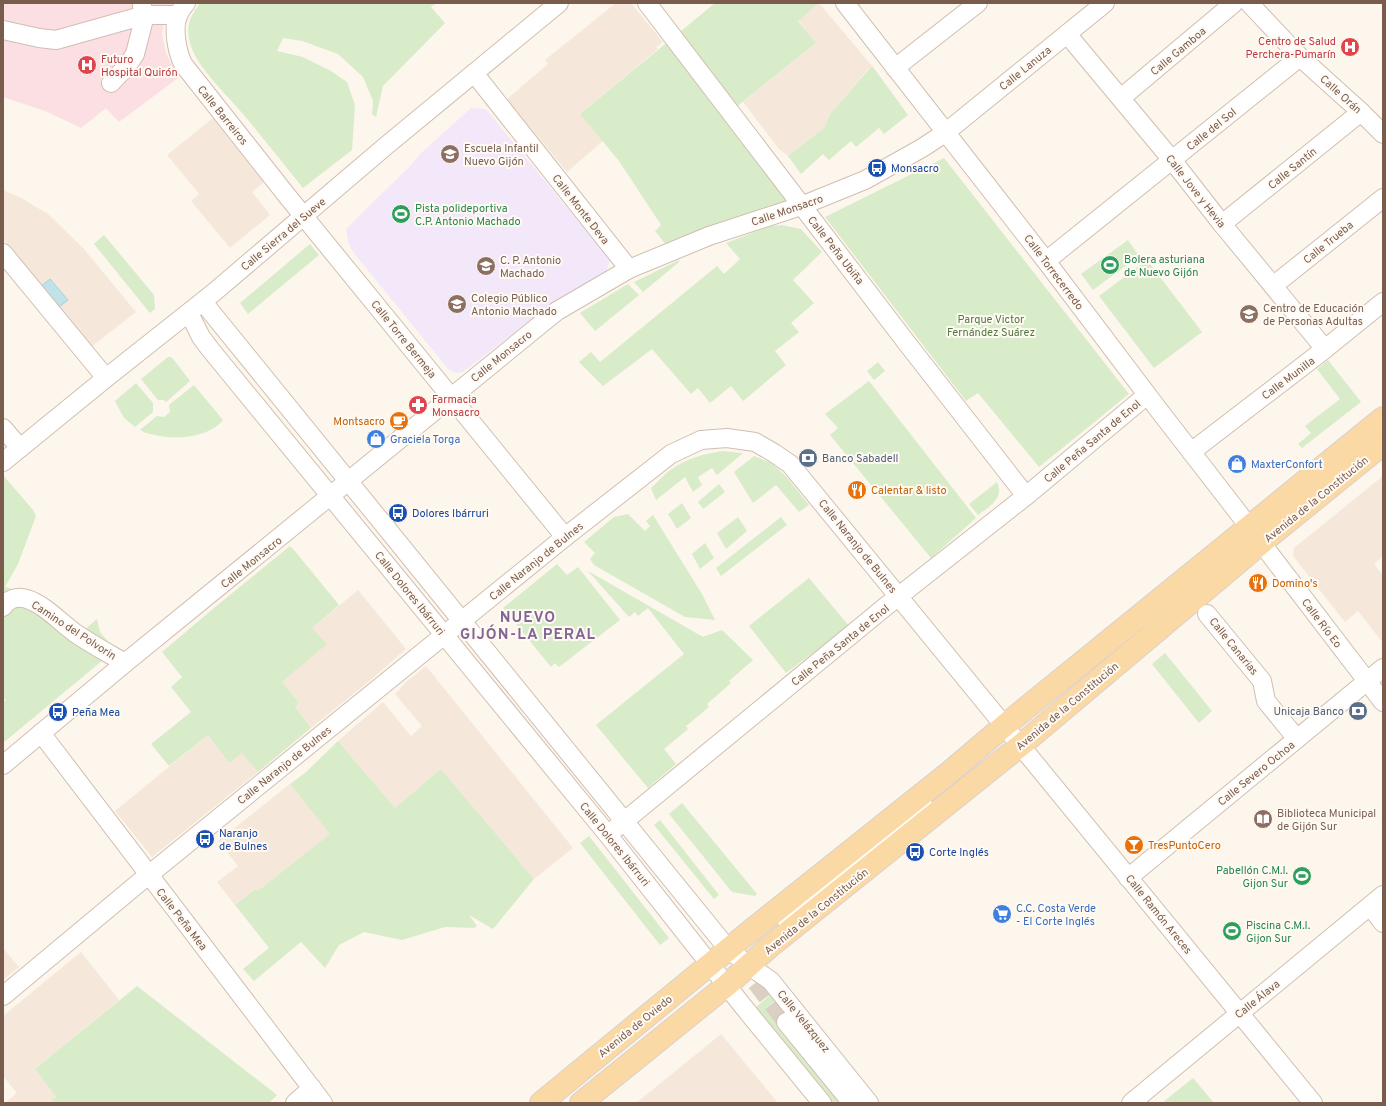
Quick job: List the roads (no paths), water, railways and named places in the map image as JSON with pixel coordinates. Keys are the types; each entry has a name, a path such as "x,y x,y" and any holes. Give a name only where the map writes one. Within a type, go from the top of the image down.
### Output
{"main road":[{"name":"Avenida de la Constitución","path":"748,965 1021,745 1383,418"},
{"name":"Avenida de la Constitución","path":"728,949 950,772 1004,726 1255,535 1383,444"},
{"name":"Avenida de Oviedo","path":"542,1103 728,949"},
{"path":"581,1103 727,985 748,965"}],"street":[{"name":"Calle Sierra del Sueve","path":"3,462 159,335 196,307 354,173 559,3"},
{"name":"Calle Peña Ubiña","path":"647,3 1026,496"},
{"name":"Calle Torrecerredo","path":"845,3 1046,261 1255,535"},
{"path":"895,68 978,3"},
{"name":"Calle Lanuza","path":"945,133 1105,3"},
{"name":"Calle Gamboa","path":"1121,98 1234,3"},
{"name":"Calle Orán","path":"1249,3 1300,57 1383,134"},
{"path":"111,83 128,66 135,54 144,9"},
{"path":"3,30 38,38 56,40 144,9 182,9"},
{"name":"Calle Barreiros","path":"182,9 176,32 176,43 183,64 304,216"},
{"name":"Calle Jove y Hevia","path":"1067,34 1172,160 1222,224 1325,349"},
{"name":"Calle del Sol","path":"1046,261 1300,57"},
{"name":"Calle Monte Deva","path":"474,73 629,269"},
{"name":"Calle Santín","path":"1222,224 1361,112"},
{"name":"Calle Monsacro","path":"3,765 125,663 557,311 629,269 709,236 802,206 865,180 922,148 945,133"},
{"name":"Calle Trueba","path":"1273,286 1383,198"},
{"name":"Calle Torre Bermeja","path":"304,216 565,537"},
{"path":"3,253 106,378"},
{"name":"Calle Munilla","path":"1191,452 1325,349 1383,302"},
{"name":"Calle Dolores Ibárruri","path":"196,307 201,337 608,835 710,964"},
{"name":"Calle Dolores Ibárruri","path":"196,307 349,482 728,949"},
{"path":"159,335 175,333 201,337"},
{"name":"Calle Peña Santa de Enol","path":"608,835 899,597 1026,496 1147,395"},
{"path":"3,428 20,448"},
{"name":"Calle Naranjo de Bulnes","path":"3,996 148,875 565,537 671,454 701,440 727,438 755,442 790,464 1004,726"},
{"name":"Calle Río Eo","path":"1255,535 1383,702"},
{"name":"Camino del Polvorin","path":"3,607 15,597 26,599 39,605 76,633 125,663"},
{"name":"Calle Canarias","path":"1207,614 1262,681 1266,701 1297,739"},
{"name":"Calle Severo Ochoa","path":"1128,878 1383,668"},
{"name":"Calle Ramón Areces","path":"1004,726 1313,1103"},
{"name":"Calle Peña Mea","path":"41,733 148,875 324,1103"},
{"name":"Avenida de la Constitución","path":"786,919 897,829 933,796 950,772"},
{"path":"1376,900 1383,923"},
{"name":"Calle Álava","path":"1131,1103 1376,900"},
{"name":"Calle Velázquez","path":"728,949 771,981 869,1103"},
{"path":"710,964 822,1103"},
{"name":"Calle Velázquez","path":"786,1022 852,1103"},
{"path":"295,1103 312,1088"}],"water":[{"path":"50,279 68,300 59,307 41,286"}],"tunnel":[{"path":"752,958 750,960 751,976 786,1022"}],"place":[{"name":"Centro de Salud Perchera-Pumarín","path":"1350,47"},
{"name":"Futuro Hospital Quirón","path":"87,65"},
{"name":"Escuela Infantil Nuevo Gijón","path":"450,154"},
{"name":"Monsacro","path":"877,168"},
{"name":"Pista polideportiva C.P. Antonio Machado","path":"401,214"},
{"name":"Bolera asturiana de Nuevo Gijón","path":"1110,265"},
{"name":"C. P. Antonio Machado","path":"486,266"},
{"name":"Colegio Público Antonio Machado","path":"457,304"},
{"name":"Centro de Educación de Personas Adultas","path":"1249,314"},
{"name":"Farmacia Monsacro","path":"418,405"},
{"name":"Montsacro","path":"399,421"},
{"name":"Graciela Torga","path":"376,439"},
{"name":"Banco Sabadell","path":"808,458"},
{"name":"MaxterConfort","path":"1237,464"},
{"name":"Calentar & listo","path":"857,490"},
{"name":"Dolores Ibárruri","path":"398,513"},
{"name":"Domino's","path":"1258,583"},
{"name":"Unicaja Banco","path":"1358,711"},
{"name":"Peña Mea","path":"58,712"},
{"name":"Biblioteca Municipal de Gijón Sur","path":"1263,819"},
{"name":"Naranjo de Bulnes","path":"205,839"},
{"name":"TresPuntoCero","path":"1134,845"},
{"name":"Corte Inglés","path":"915,852"},
{"name":"Pabellón C.M.I. Gijon Sur","path":"1302,876"},
{"name":"C.C. Costa Verde - El Corte Inglés","path":"1002,914"},
{"name":"Piscina C.M.I. Gijon Sur","path":"1232,931"}],"district":[{"name":"NUEVO GIJÓN-LA PERAL","path":"528,626"}],"park label":[{"name":"Parque Victor Fernández Suárez","path":"991,325"}]}
